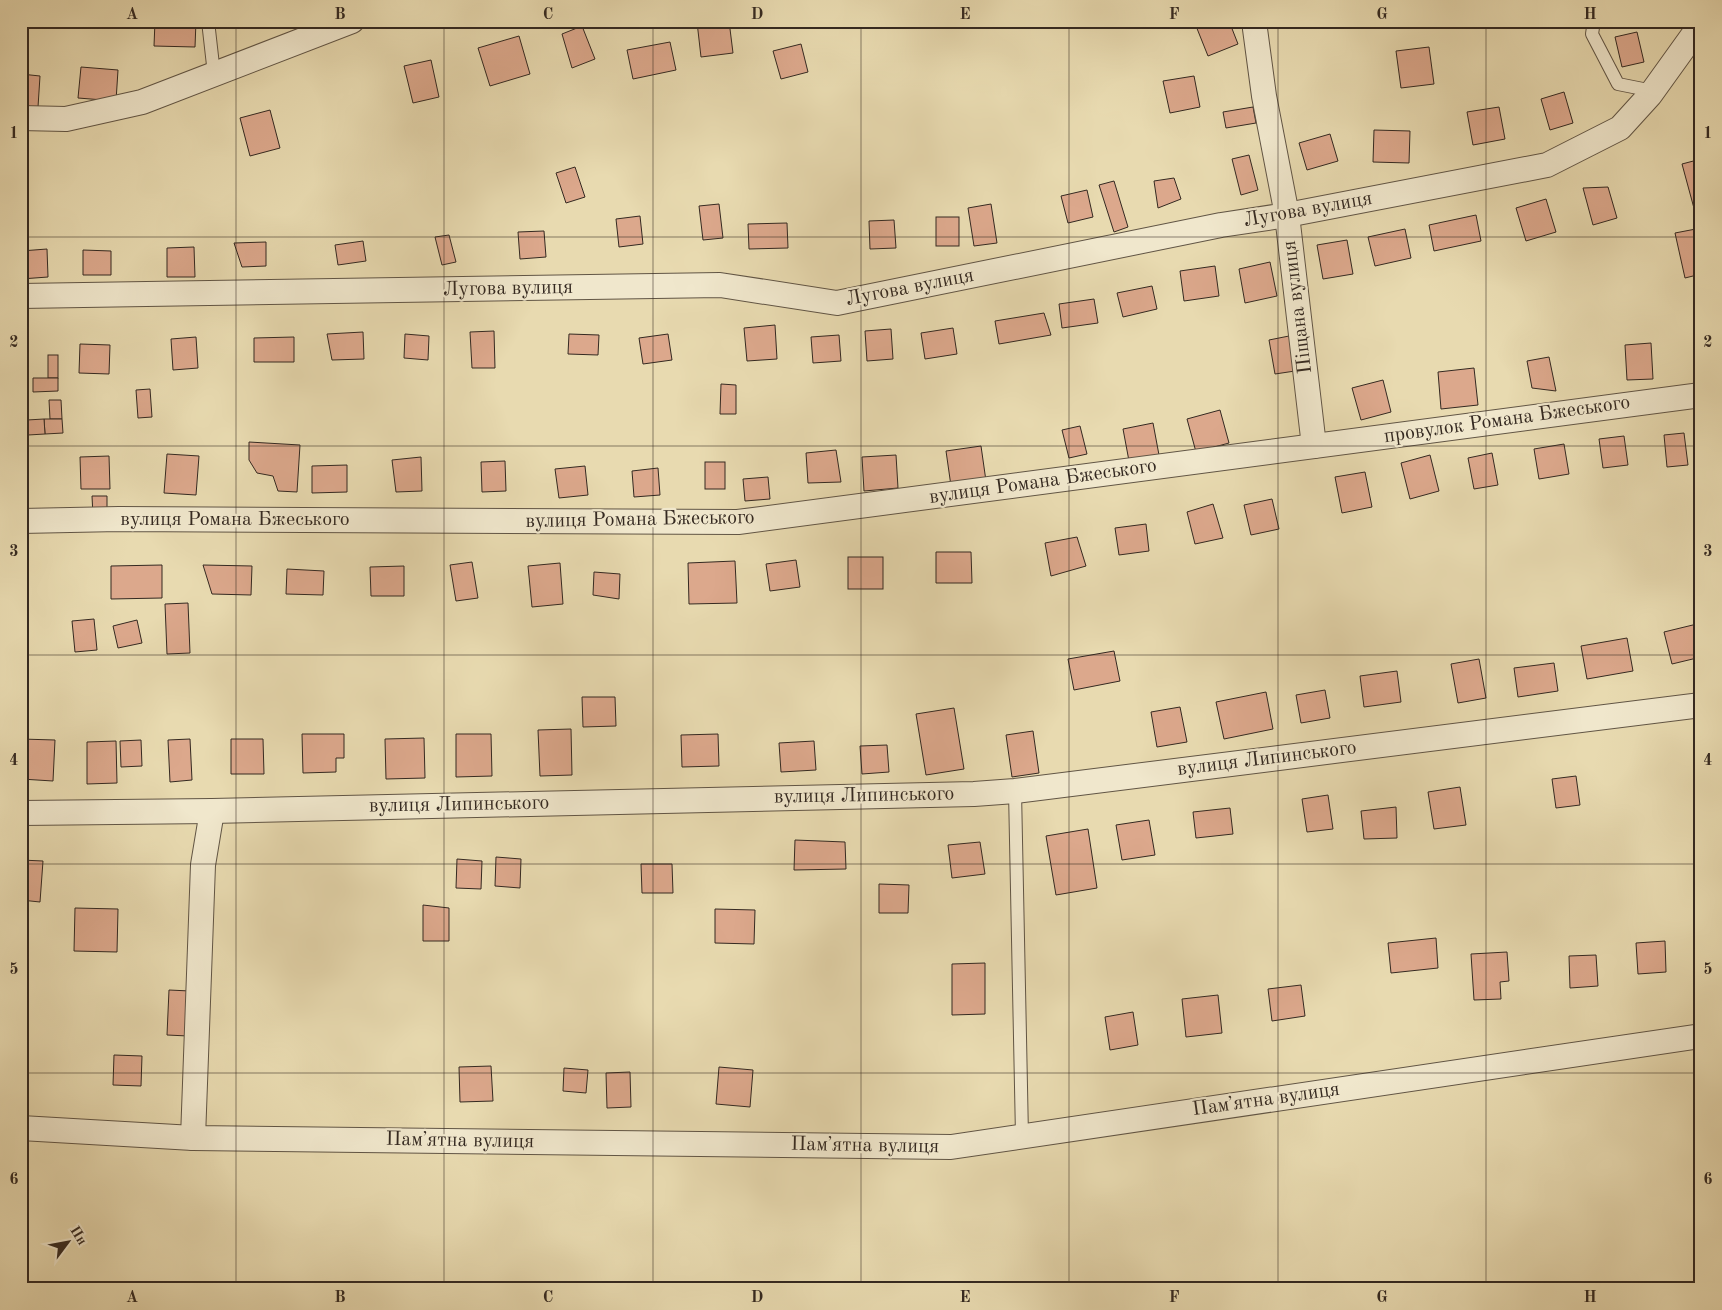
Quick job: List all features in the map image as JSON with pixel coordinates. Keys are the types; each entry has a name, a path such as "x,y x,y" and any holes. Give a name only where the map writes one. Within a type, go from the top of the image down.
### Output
{"street":[{"path":"21,118 66,119 142,102 352,21"},
{"name":"Піщана вулиця","path":"1256,21 1255,29 1264,96 1287,215 1314,446"},
{"name":"Лугова вулиця","path":"21,296 720,286 837,303 1221,225 1287,215 1547,165 1620,128 1653,91 1701,24"},
{"name":"провулок Романа Бжеського","path":"1314,446 1701,394"},
{"name":"вулиця Романа Бжеського","path":"21,521 120,519 738,522 1314,446"},
{"name":"вулиця Липинського","path":"21,813 212,811 1015,791 1701,705"},
{"path":"194,1138 203,865 212,811"},
{"name":"Памʼятна вулиця","path":"21,1128 194,1138 951,1146 1701,1036"}],"lane":[{"path":"208,21 214,74"},
{"path":"1594,21 1592,34 1618,84 1653,91"},
{"path":"1015,791 1022,1136"}],"building":[{"path":"155,21 196,21 195,47 154,46"},
{"path":"729,21 733,53 701,57 697,22"},
{"path":"1194,21 1229,21 1238,44 1208,56"},
{"path":"582,26 595,59 572,68 562,34"},
{"path":"1637,32 1644,62 1622,67 1615,37"},
{"path":"519,36 530,74 490,86 478,48"},
{"path":"670,42 676,70 633,79 627,50"},
{"path":"801,44 808,72 781,79 773,51"},
{"path":"1429,47 1434,84 1401,88 1396,51"},
{"path":"431,60 439,97 413,103 404,66"},
{"path":"81,67 118,70 116,101 78,98"},
{"path":"21,74 40,76 38,107 21,106"},
{"path":"1194,76 1200,107 1170,113 1163,81"},
{"path":"1564,92 1573,123 1550,130 1541,99"},
{"path":"1253,107 1256,123 1226,128 1223,112"},
{"path":"1499,107 1505,139 1473,145 1467,112"},
{"path":"270,110 280,148 250,156 240,118"},
{"path":"1374,130 1410,131 1409,163 1373,162"},
{"path":"1330,134 1338,161 1307,170 1299,143"},
{"path":"1249,155 1258,190 1241,195 1232,159"},
{"path":"1701,159 1701,210 1695,212 1682,164"},
{"path":"575,167 585,197 566,203 556,173"},
{"path":"1174,178 1181,199 1158,208 1154,181"},
{"path":"1114,181 1128,227 1114,232 1099,185"},
{"path":"1608,187 1617,218 1593,225 1583,188"},
{"path":"1087,190 1093,217 1068,223 1061,196"},
{"path":"1546,199 1556,232 1526,241 1516,208"},
{"path":"719,204 723,238 703,240 699,206"},
{"path":"991,204 997,243 974,246 968,208"},
{"path":"1476,215 1481,241 1434,251 1429,225"},
{"path":"640,216 643,244 619,247 616,219"},
{"path":"936,217 959,217 959,246 936,246"},
{"path":"894,220 896,248 870,249 869,221"},
{"path":"787,223 788,248 749,249 748,224"},
{"path":"1701,228 1701,274 1685,278 1675,233"},
{"path":"1405,229 1411,258 1375,266 1368,237"},
{"path":"544,231 546,257 520,259 518,232"},
{"path":"449,235 456,262 442,265 435,237"},
{"path":"1347,240 1353,274 1323,279 1317,245"},
{"path":"363,241 366,261 338,265 335,245"},
{"path":"266,242 266,266 242,267 234,243"},
{"path":"194,247 195,277 167,277 167,248"},
{"path":"47,249 48,277 21,279 21,251"},
{"path":"83,250 111,251 111,275 83,275"},
{"path":"1270,262 1277,296 1245,303 1239,269"},
{"path":"1215,266 1219,296 1184,301 1180,271"},
{"path":"1152,286 1157,309 1123,317 1117,293"},
{"path":"1094,299 1098,323 1062,328 1059,304"},
{"path":"1044,313 1051,335 999,344 995,321"},
{"path":"775,325 777,359 747,361 744,328"},
{"path":"953,328 957,354 925,359 921,333"},
{"path":"891,329 893,359 867,361 865,331"},
{"path":"494,331 495,368 472,368 470,332"},
{"path":"363,332 364,359 332,360 327,334"},
{"path":"405,334 429,336 428,360 404,358"},
{"path":"569,334 599,335 598,355 568,354"},
{"path":"668,334 672,360 643,364 639,338"},
{"path":"839,335 841,361 813,363 811,337"},
{"path":"1289,336 1295,371 1275,374 1269,340"},
{"path":"196,337 198,368 173,370 171,339"},
{"path":"294,337 294,362 254,362 254,338"},
{"path":"1651,343 1653,379 1627,380 1625,345"},
{"path":"80,344 110,345 109,374 79,373"},
{"path":"48,355 58,355 58,378 48,378"},
{"path":"1549,357 1556,391 1532,388 1527,361"},
{"path":"1474,368 1478,405 1441,409 1438,372"},
{"path":"33,378 58,378 58,391 33,392"},
{"path":"1383,380 1391,412 1361,420 1352,388"},
{"path":"721,384 736,385 736,414 720,414"},
{"path":"150,389 152,417 138,418 136,390"},
{"path":"49,400 61,400 62,419 50,419"},
{"path":"1220,410 1229,443 1196,452 1187,419"},
{"path":"44,419 62,419 63,433 45,434"},
{"path":"44,419 45,434 28,435 27,420"},
{"path":"1153,423 1159,455 1129,461 1123,429"},
{"path":"1080,426 1087,454 1069,458 1062,430"},
{"path":"1684,433 1688,465 1667,467 1664,435"},
{"path":"1624,436 1628,465 1603,468 1599,439"},
{"path":"249,442 300,445 297,492 278,491 273,476 257,473 249,460"},
{"path":"1564,444 1569,474 1539,479 1534,449"},
{"path":"981,446 986,481 951,486 946,451"},
{"path":"836,450 841,482 808,483 806,453"},
{"path":"1492,453 1498,485 1474,489 1468,458"},
{"path":"167,454 199,456 196,495 164,493"},
{"path":"896,455 898,488 864,491 862,457"},
{"path":"1430,455 1439,491 1410,499 1401,463"},
{"path":"109,456 110,489 81,489 80,457"},
{"path":"421,457 422,491 396,492 392,460"},
{"path":"505,461 506,491 482,492 481,462"},
{"path":"705,462 725,462 725,489 705,489"},
{"path":"347,465 347,492 312,493 312,466"},
{"path":"585,466 588,495 559,498 555,469"},
{"path":"658,468 660,495 634,497 632,471"},
{"path":"1365,472 1372,507 1342,513 1335,477"},
{"path":"768,477 770,499 745,501 743,479"},
{"path":"92,496 107,496 107,516 93,516"},
{"path":"1272,499 1279,529 1251,535 1244,505"},
{"path":"1213,504 1223,538 1195,544 1187,512"},
{"path":"1146,524 1149,551 1119,555 1115,528"},
{"path":"1077,537 1086,566 1051,576 1045,543"},
{"path":"936,552 971,552 972,583 936,583"},
{"path":"848,557 883,557 883,589 848,589"},
{"path":"796,560 800,587 770,591 766,564"},
{"path":"735,561 737,603 689,604 688,563"},
{"path":"472,562 478,598 456,601 450,565"},
{"path":"560,563 563,604 532,607 528,566"},
{"path":"162,565 162,598 111,599 111,566"},
{"path":"203,565 252,566 251,595 212,594"},
{"path":"404,566 404,596 371,596 370,567"},
{"path":"287,569 324,571 323,595 286,594"},
{"path":"594,572 620,574 619,599 593,595"},
{"path":"188,603 190,653 167,654 165,604"},
{"path":"94,619 97,650 75,652 72,621"},
{"path":"137,620 142,643 118,648 113,626"},
{"path":"1701,623 1701,657 1672,664 1664,632"},
{"path":"1627,638 1633,671 1587,679 1581,646"},
{"path":"1114,651 1120,681 1074,690 1068,659"},
{"path":"1479,659 1486,698 1458,703 1451,664"},
{"path":"1554,663 1558,691 1518,697 1514,668"},
{"path":"1397,671 1401,702 1364,707 1360,676"},
{"path":"1325,690 1330,718 1301,723 1296,695"},
{"path":"1266,692 1273,729 1224,739 1216,702"},
{"path":"582,697 615,697 616,726 583,727"},
{"path":"1180,707 1187,742 1157,747 1151,712"},
{"path":"954,708 964,769 926,775 916,714"},
{"path":"571,729 572,775 540,776 538,730"},
{"path":"1033,731 1039,773 1012,777 1006,735"},
{"path":"302,734 344,734 344,758 336,758 336,772 303,773"},
{"path":"456,734 491,734 492,776 456,777"},
{"path":"718,734 719,766 682,767 681,735"},
{"path":"424,738 425,778 386,779 385,739"},
{"path":"21,739 55,740 53,781 21,779"},
{"path":"190,739 192,780 170,782 168,740"},
{"path":"231,739 263,739 264,774 231,774"},
{"path":"141,740 142,766 121,767 120,741"},
{"path":"116,741 117,783 87,784 87,742"},
{"path":"814,741 816,770 781,772 779,743"},
{"path":"887,745 889,772 862,774 860,746"},
{"path":"1576,776 1580,805 1556,808 1552,779"},
{"path":"1460,787 1466,825 1434,829 1428,792"},
{"path":"1328,795 1333,829 1307,832 1302,799"},
{"path":"1396,807 1397,838 1364,839 1361,811"},
{"path":"1230,808 1233,834 1196,838 1193,812"},
{"path":"1149,820 1155,855 1122,860 1116,825"},
{"path":"1088,829 1097,888 1056,895 1046,836"},
{"path":"795,840 845,842 846,869 794,870"},
{"path":"980,842 985,874 952,878 948,845"},
{"path":"496,857 521,859 520,888 495,886"},
{"path":"457,859 482,861 481,889 456,888"},
{"path":"21,860 43,861 40,902 21,900"},
{"path":"641,864 672,864 673,893 642,893"},
{"path":"879,884 909,885 908,913 879,913"},
{"path":"423,905 449,908 449,941 423,941"},
{"path":"75,908 118,909 117,952 74,951"},
{"path":"715,909 755,910 754,944 715,943"},
{"path":"1436,938 1438,968 1391,973 1388,943"},
{"path":"1665,941 1666,972 1638,974 1636,943"},
{"path":"1507,952 1509,981 1500,982 1501,999 1474,1000 1471,954"},
{"path":"1596,955 1598,986 1570,988 1569,956"},
{"path":"985,963 985,1014 952,1015 952,964"},
{"path":"1301,985 1305,1016 1272,1021 1268,989"},
{"path":"169,990 190,991 188,1036 167,1035"},
{"path":"1218,995 1222,1033 1186,1037 1182,999"},
{"path":"1133,1012 1138,1045 1110,1050 1105,1017"},
{"path":"114,1055 142,1056 141,1086 113,1085"},
{"path":"491,1066 493,1101 460,1102 459,1067"},
{"path":"719,1067 753,1070 750,1107 716,1104"},
{"path":"564,1068 588,1070 586,1093 563,1091"},
{"path":"630,1072 631,1107 607,1108 606,1073"}]}
